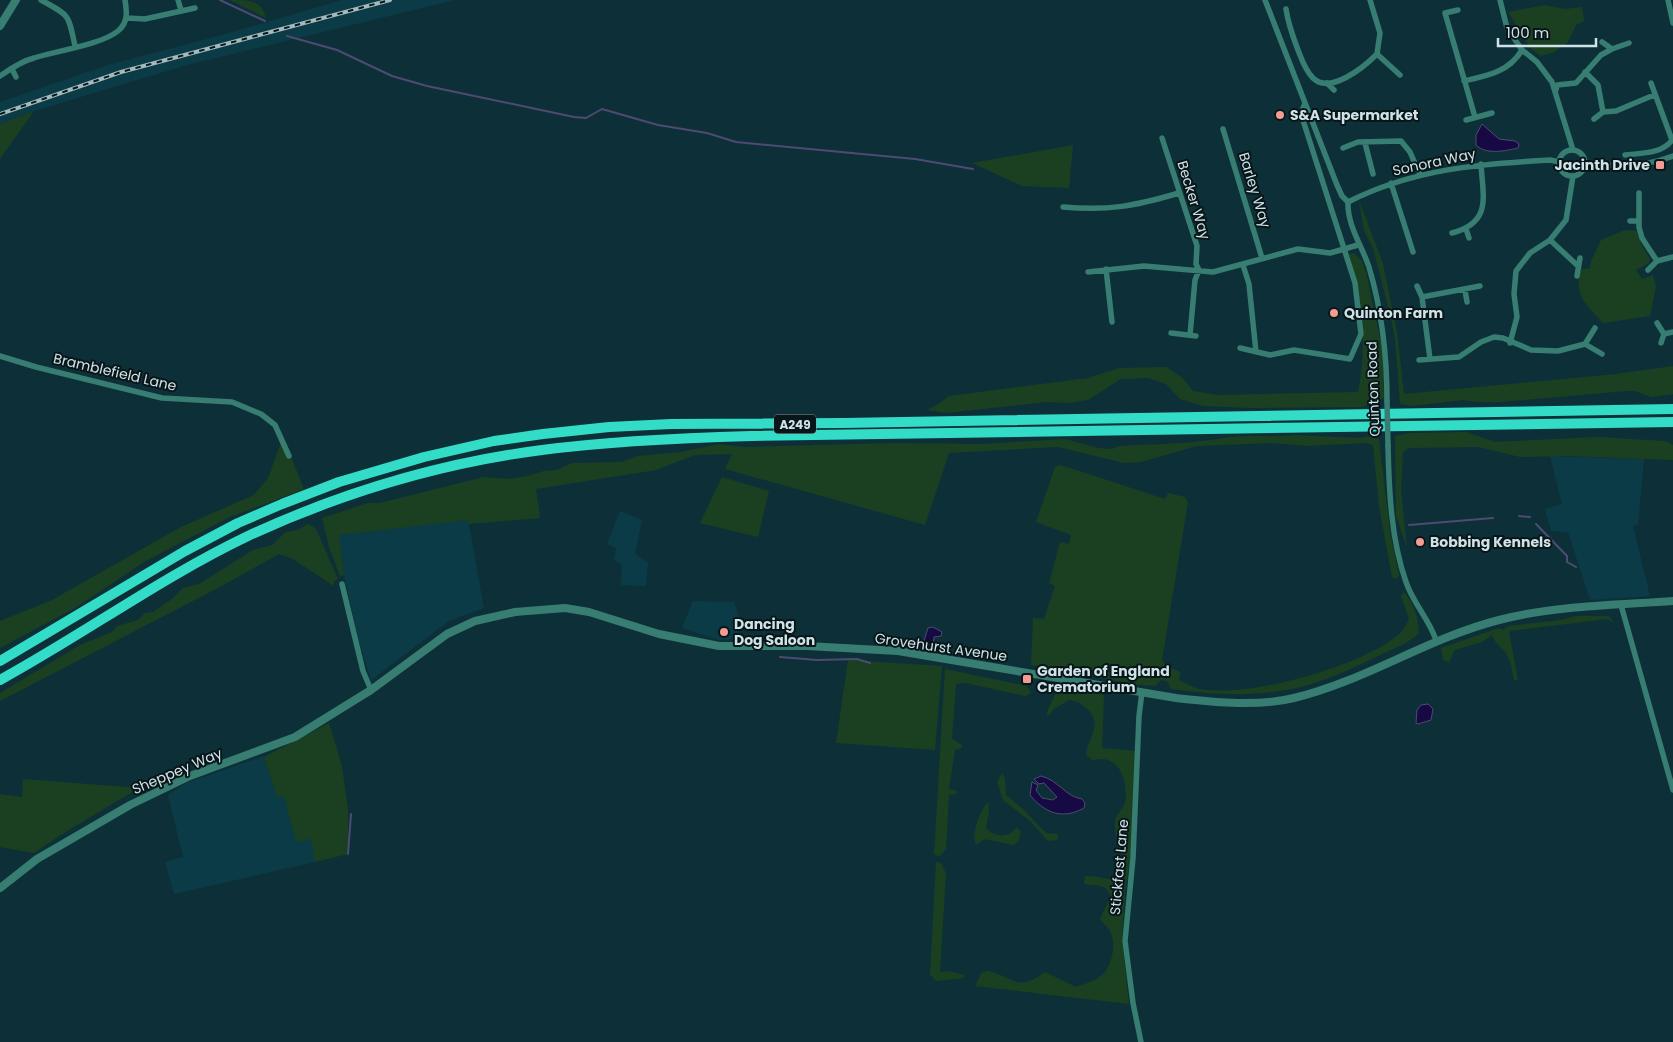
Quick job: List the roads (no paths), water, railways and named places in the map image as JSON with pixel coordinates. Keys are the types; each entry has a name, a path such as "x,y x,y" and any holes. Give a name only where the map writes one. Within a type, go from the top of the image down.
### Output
{"highway":[{"path":"1641,409 1673,404"},
{"name":"A249","path":"0,661 185,551 238,523 339,482 396,464 494,441 609,427 671,424 844,424 1673,409"},
{"path":"1636,422 1673,428"},
{"name":"A249","path":"0,680 193,565 291,518 342,498 421,473 531,451 599,443 752,436 1673,422"}],"street":[{"path":"0,26 16,0"},
{"path":"41,0 51,2 66,16 75,46"},
{"path":"0,76 32,58 112,35 122,26 127,18 125,0"},
{"path":"178,0 181,10"},
{"name":"Quinton Road","path":"1265,0 1342,196 1348,202 1347,210 1357,236 1358,245 1369,267 1380,314 1386,364 1390,498 1399,558 1407,584 1432,628 1436,640"},
{"path":"1327,83 1337,81 1358,69 1377,54 1380,33 1374,8 1370,0"},
{"path":"1374,0 1374,8"},
{"path":"1500,0 1506,24 1522,50 1547,74 1556,90 1573,150 1582,155 1585,163 1582,172 1573,176 1565,173 1560,162 1564,153 1573,150"},
{"path":"1668,0 1673,22"},
{"path":"127,18 145,19 195,8"},
{"path":"1286,9 1305,68 1313,78 1327,83 1334,90"},
{"path":"1458,10 1444,12 1476,117"},
{"path":"1602,42 1612,48"},
{"path":"1556,90 1557,85 1576,83 1585,72 1612,48 1629,43"},
{"path":"1464,81 1496,74 1508,67 1522,50"},
{"path":"1377,54 1400,75"},
{"path":"12,69 16,77"},
{"path":"1585,72 1598,85 1603,112"},
{"path":"1625,155 1654,151 1668,145 1672,140 1651,83"},
{"path":"1594,119 1603,112 1616,111 1654,94"},
{"path":"1240,348 1270,355 1294,350 1350,359 1353,356 1361,334 1355,282 1301,114 1305,103"},
{"path":"1466,120 1492,113"},
{"name":"Barley Way","path":"1223,129 1262,258"},
{"name":"Becker Way","path":"1162,138 1196,246 1196,264 1199,270 1195,280 1193,336 1171,333"},
{"path":"1343,148 1358,142 1401,141 1410,152 1420,175"},
{"path":"1365,143 1373,174"},
{"path":"1585,163 1614,167 1641,165 1673,156"},
{"name":"Sonora Way","path":"1348,202 1391,183 1420,175 1481,164 1550,160 1560,162"},
{"path":"1452,233 1466,229 1477,220 1484,204 1481,164"},
{"path":"1510,343 1517,317 1514,294 1516,271 1530,253 1550,240 1566,220 1573,176"},
{"path":"1391,183 1413,252"},
{"path":"1063,207 1093,210 1134,206 1179,193"},
{"path":"1639,193 1638,221 1642,238 1657,261"},
{"path":"1630,222 1638,221"},
{"path":"1466,229 1469,238"},
{"path":"1550,240 1578,266"},
{"path":"1088,272 1144,266 1214,272 1302,248 1330,253 1358,245"},
{"path":"1648,270 1657,261 1673,257"},
{"path":"1577,276 1580,258"},
{"path":"1243,265 1249,284 1256,352"},
{"path":"1106,269 1112,322"},
{"path":"1417,286 1422,297 1430,359"},
{"path":"1422,297 1480,286"},
{"path":"1465,290 1467,302"},
{"path":"1657,323 1664,334"},
{"path":"1419,360 1459,357 1481,342 1494,337 1503,338 1510,343 1531,350 1558,352 1585,344 1595,328"},
{"path":"1664,334 1673,332"},
{"path":"1661,343 1664,334"},
{"path":"1585,344 1602,354"},
{"name":"Bramblefield Lane","path":"0,356 36,367 162,398 232,402 261,414 275,425 289,456"},
{"path":"342,584 363,671 371,690"},
{"name":"Grovehurst Avenue","path":"371,690 431,645 462,626 492,616 565,608 605,616 659,634 719,646 808,646 898,651 1142,692 1217,702 1292,699 1326,690 1436,640 1499,620 1534,613 1673,601"},
{"path":"1620,605 1673,790"},
{"name":"Sheppey Way","path":"0,888 37,859 105,818 190,776 295,737 371,690"},
{"name":"Stickfast Lane","path":"1141,1042 1133,1003 1125,940 1133,858 1139,716 1142,692"}],"waterway":[{"path":"220,0 265,21"},
{"path":"287,36 337,50 392,76 427,86 574,117 586,118 602,109 658,125 707,133 736,142 915,159 973,169"},
{"path":"1519,516 1530,517"},
{"path":"1409,525 1493,518"},
{"path":"1536,524 1567,556 1567,562 1576,567"},
{"path":"780,657 817,660 857,659 870,663"},
{"path":"348,854 351,814"}],"railway":[{"path":"0,114 121,72 390,0"}],"place":[{"name":"S&A Supermarket","path":"1280,115"},
{"name":"Jacinth Drive","path":"1660,165"},
{"name":"Quinton Farm","path":"1334,313"},
{"name":"Bobbing Kennels","path":"1420,542"},
{"name":"Dancing Dog Saloon","path":"724,632"},
{"name":"Garden of England Crematorium","path":"1027,679"}]}
